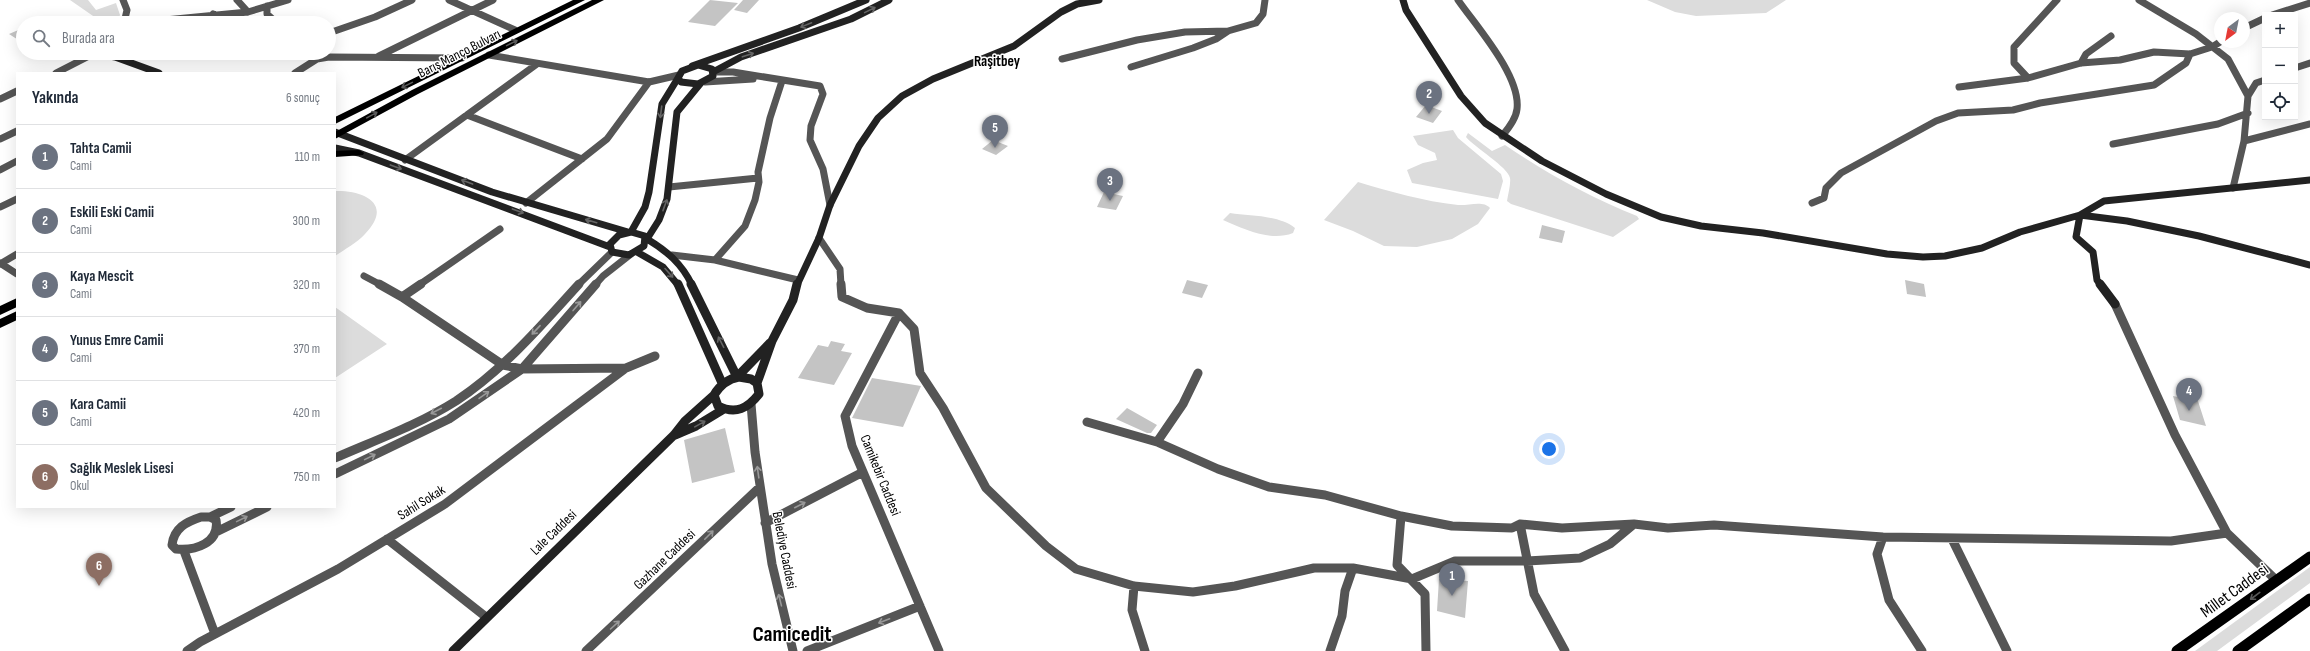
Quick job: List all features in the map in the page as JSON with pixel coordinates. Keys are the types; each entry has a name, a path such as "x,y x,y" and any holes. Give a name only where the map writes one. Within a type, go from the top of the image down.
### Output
{"highway":[{"name":"Barış Manço Bulvarı","path":"336,121 515,30 580,0"},
{"name":"Barış Manço Bulvarı","path":"336,134 415,92 599,0"},
{"path":"336,154 359,153"},
{"path":"0,311 16,303"},
{"path":"0,324 16,316"}],"main road":[{"name":"Millet Caddesi","path":"2177,651 2276,580 2310,558"},
{"path":"2238,651 2310,599"}],"street":[{"path":"123,0 127,10 126,16"},
{"path":"237,0 248,12"},
{"path":"195,16 248,12 288,0"},
{"path":"336,31 375,17 412,0"},
{"path":"449,0 515,30"},
{"path":"376,58 493,0"},
{"path":"336,458 438,411 470,392 503,365 597,265 611,249 615,238 630,232 645,208 649,192 662,104 679,76 692,66 799,28 866,0"},
{"path":"336,474 449,419 522,369 603,276 644,246 659,220 669,187 677,112 702,83 710,79 713,72 741,57 851,19 889,0"},
{"path":"772,341 737,377 722,384 714,395 718,406 724,409 741,409 750,404 759,394 758,383 772,341 793,300 798,280 819,238 830,205 859,146 878,118 902,96 933,79 1014,46 1072,7 1099,0"},
{"path":"1062,59 1137,40 1185,32 1228,31 1256,23 1263,14 1265,0"},
{"path":"1402,0 1406,10 1460,96 1485,123 1502,136 1542,161 1606,194 1661,217 1701,226 1763,233 1887,254 1923,257 1945,256 1982,248 2020,232 2080,215 2104,201 2182,191 2233,188 2310,180"},
{"path":"1458,0 1481,29 1506,70 1513,89 1518,108 1509,128 1502,136"},
{"path":"2028,78 2014,63 2014,47 2057,0"},
{"path":"2139,0 2196,34 2228,59 2248,96 2248,113 2244,141 2233,188"},
{"path":"2282,12 2310,3"},
{"path":"268,6 267,14 269,16"},
{"path":"2250,25 2262,19"},
{"path":"1131,66 1193,48 1216,39 1228,31"},
{"path":"2081,63 2086,54 2111,36"},
{"path":"1959,88 2028,78 2081,63 2120,60 2154,52 2190,54 2212,47"},
{"path":"1812,203 1824,198 1826,188 1841,173 1936,121 1958,113 2013,110 2040,103 2069,100 2154,85 2186,63 2190,54"},
{"path":"489,55 648,82 679,76"},
{"path":"336,57 462,58"},
{"path":"58,72 81,60"},
{"path":"123,60 156,72"},
{"path":"297,72 315,60"},
{"path":"2298,67 2310,63"},
{"path":"405,160 537,64"},
{"path":"692,66 709,67 713,72"},
{"path":"713,72 733,72 782,81 811,83 820,86 823,94 811,126 810,140 823,169 830,205"},
{"path":"679,76 686,84 768,78"},
{"path":"715,260 745,226 755,200 770,118 782,81"},
{"path":"2248,96 2256,83 2262,81"},
{"path":"526,203 607,139 648,82"},
{"path":"0,99 16,91"},
{"path":"2113,144 2218,124 2248,113"},
{"path":"467,115 582,158"},
{"path":"2244,141 2310,124"},
{"path":"0,139 16,131"},
{"path":"336,134 526,203 642,234 647,239 672,255 684,269 737,377"},
{"path":"336,148 359,153 561,227 611,249 617,254 634,253 663,267 677,282 722,384"},
{"path":"0,170 16,162"},
{"path":"669,187 758,178"},
{"path":"0,207 16,199"},
{"path":"2080,215 2127,221 2199,236 2310,265"},
{"path":"2080,215 2076,237 2093,252 2097,280 2115,304 2175,435 2227,533 2276,580"},
{"path":"402,297 500,229"},
{"path":"819,238 840,269 842,297 867,308 899,313 914,329 920,373 942,408 986,488 1046,546 1076,569 1134,586 1193,592 1235,586 1314,568 1353,568 1412,579 1455,561 1527,561 1580,558 1610,544 1634,524"},
{"path":"16,255 0,263 16,273"},
{"path":"672,255 715,260 798,280"},
{"path":"364,276 402,297 503,365 522,369 626,368"},
{"name":"Camikebir Caddesi","path":"899,313 845,416 852,446 939,651"},
{"name":"Sahil Sokak","path":"187,651 215,634 338,569 445,504 626,368 655,356"},
{"path":"1157,442 1183,404 1198,373"},
{"path":"737,377 745,377 758,383"},
{"name":"Lale Caddesi","path":"453,651 714,395"},
{"name":"Belediye Caddesi","path":"750,404 755,452 772,564 793,651"},
{"path":"674,435 696,426 724,409"},
{"path":"1087,422 1157,442 1218,469 1269,487 1324,495 1400,516 1452,526 1512,528 1520,524 1562,528 1634,524 1668,528 1714,526 1883,537 2171,541 2227,533"},
{"path":"765,523 863,472"},
{"name":"Gazhane Caddesi","path":"586,651 654,589 743,501 760,487"},
{"path":"229,508 210,517 192,520 176,531 172,538 172,545 176,549 184,551 203,545 216,532 265,508"},
{"path":"1400,516 1397,565 1426,594 1426,651"},
{"path":"210,517 216,520 218,525 216,532"},
{"path":"1520,524 1534,594 1565,651"},
{"path":"1883,537 1877,554 1889,600 1922,651"},
{"path":"387,539 486,617"},
{"path":"1952,539 2007,651"},
{"path":"184,551 215,634"},
{"path":"1330,651 1342,616 1346,590 1353,568"},
{"path":"1134,586 1132,610 1145,651"},
{"path":"807,651 920,606"}],"shaded area":[{"path":"70,0 88,0 96,10 116,3 120,15 93,16"},
{"path":"1647,0 1786,0 1766,13 1696,16 1675,12"},
{"path":"1453,130 1458,138 1501,174 1503,181 1498,199 1412,183 1407,170 1423,163 1437,160 1435,153 1418,145 1413,136"},
{"path":"1468,133 1492,151 1505,145 1569,184 1637,216 1639,219 1613,237 1511,204 1507,201 1510,186 1510,178 1508,173 1466,137"},
{"path":"1358,182 1420,199 1458,205 1483,204 1490,208 1478,224 1452,239 1417,247 1384,246 1353,231 1324,220"},
{"path":"336,191 346,191 365,196 372,201 376,207 377,214 373,223 365,234 355,243 336,255"},
{"path":"1230,213 1273,218 1295,228 1293,233 1284,235 1275,236 1257,233 1223,220"},
{"path":"336,308 387,344 336,377"},
{"path":"2310,567 2310,583 2217,651 2195,651"}],"building":[{"path":"710,0 738,3 715,26 688,22"},
{"path":"743,0 759,0 747,13 734,10"},
{"path":"16,31 16,38 9,34"},
{"path":"1426,105 1442,111 1433,123 1416,117"},
{"path":"993,140 1008,146 996,155 982,149"},
{"path":"1104,192 1123,196 1116,210 1097,207"},
{"path":"1542,225 1565,231 1562,243 1539,238"},
{"path":"1187,280 1208,285 1202,298 1182,293"},
{"path":"1905,280 1924,284 1926,297 1907,294"},
{"path":"831,341 845,344 841,351 852,353 834,385 798,378 818,345 828,347"},
{"path":"872,378 921,386 903,427 852,418"},
{"path":"2173,396 2198,401 2206,426 2180,420"},
{"path":"1127,408 1157,425 1151,433 1147,433 1116,419"},
{"path":"725,428 735,472 692,483 684,440"},
{"path":"1439,579 1468,581 1465,618 1437,611"}],"place":[{"name":"Eskili Eski Camii","path":"1429,114"},
{"name":"Kara Camii","path":"995,148"},
{"name":"Kaya Mescit","path":"1110,201"},
{"name":"Yunus Emre Camii","path":"2189,411"},
{"name":"Sağlık Meslek Lisesi","path":"99,586"},
{"name":"Tahta Camii","path":"1452,596"}],"district":[{"name":"Raşitbey","path":"997,61"},
{"name":"Camicedit","path":"792,633"}]}
